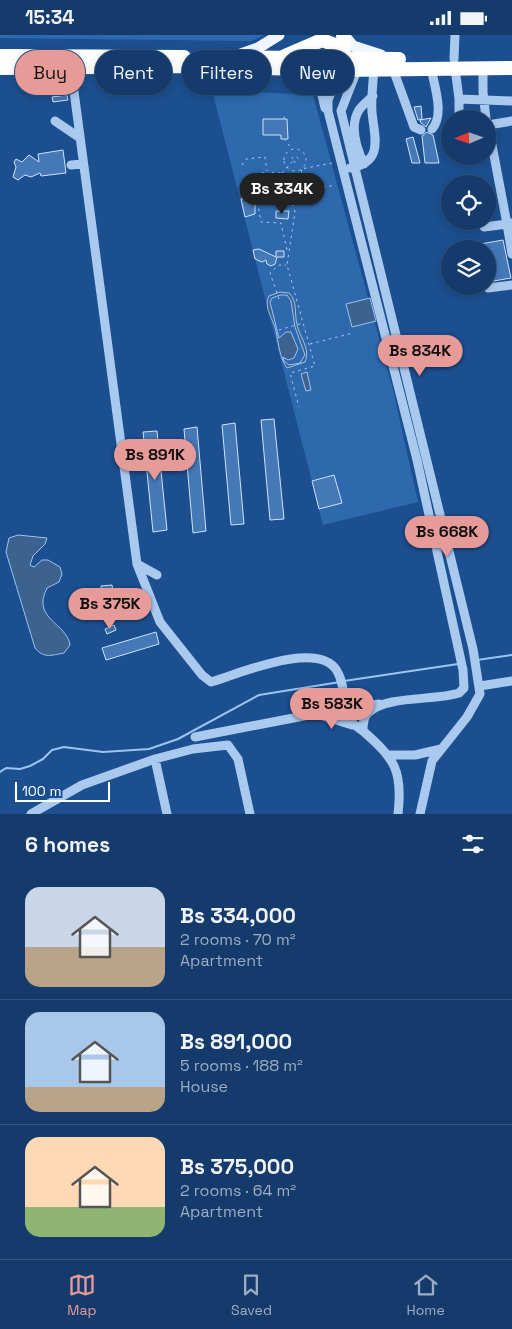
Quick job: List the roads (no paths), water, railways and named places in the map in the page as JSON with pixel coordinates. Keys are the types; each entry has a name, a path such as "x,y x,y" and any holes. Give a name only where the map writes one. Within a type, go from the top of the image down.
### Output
{"highway":[{"path":"344,35 344,50"},
{"path":"299,50 322,40 335,45 336,50"},
{"path":"0,56 182,57"},
{"path":"275,63 281,59"},
{"path":"354,69 357,70 404,59 455,63 483,68 512,68"},
{"path":"354,64 378,64 394,69 431,68 455,63 512,59"},
{"path":"271,62 281,64"},
{"path":"85,69 281,64"},
{"path":"0,68 15,68"}],"main road":[{"path":"254,50 279,35"},
{"path":"344,35 357,48 404,59"}],"street":[{"path":"455,35 458,110"},
{"path":"343,169 364,164 370,159 377,137 372,113 378,64"},
{"path":"431,68 439,115 437,124 432,129"},
{"path":"483,68 485,110"},
{"path":"394,69 410,118 414,127 421,130"},
{"path":"357,70 341,111 455,572 480,686 480,694 467,717 441,749 430,767 420,814"},
{"path":"74,95 137,564 160,622 202,675 211,682 282,660 305,657 330,661 339,673 348,720 354,726"},
{"path":"322,95 325,111"},
{"path":"195,737 345,708 451,696 459,693 464,688 460,651 417,460 328,111 329,95"},
{"path":"364,164 358,151 354,126 358,110 373,96"},
{"path":"459,99 512,101"},
{"path":"55,121 80,138"},
{"path":"496,124 512,121"},
{"path":"496,162 509,223 512,254"},
{"path":"72,165 84,164"},
{"path":"496,225 509,223"},
{"path":"496,287 512,285"},
{"path":"439,556 445,557 450,554"},
{"path":"137,564 157,575"},
{"path":"442,574 449,569 455,572"},
{"path":"480,686 512,681"},
{"path":"363,731 368,713 382,704"},
{"path":"317,714 354,726 363,731 388,755 392,760 400,782 398,814"},
{"path":"31,814 82,785 155,759 192,749 228,745 238,759 250,814"},
{"path":"388,755 415,755 441,749"},
{"path":"155,759 167,814"}],"waterway":[{"path":"477,660 512,655"},
{"path":"344,681 458,664"},
{"path":"0,772 6,768 20,769 30,766 43,759 52,750 64,747 103,752 149,749 178,739 259,695 340,682"}]}
